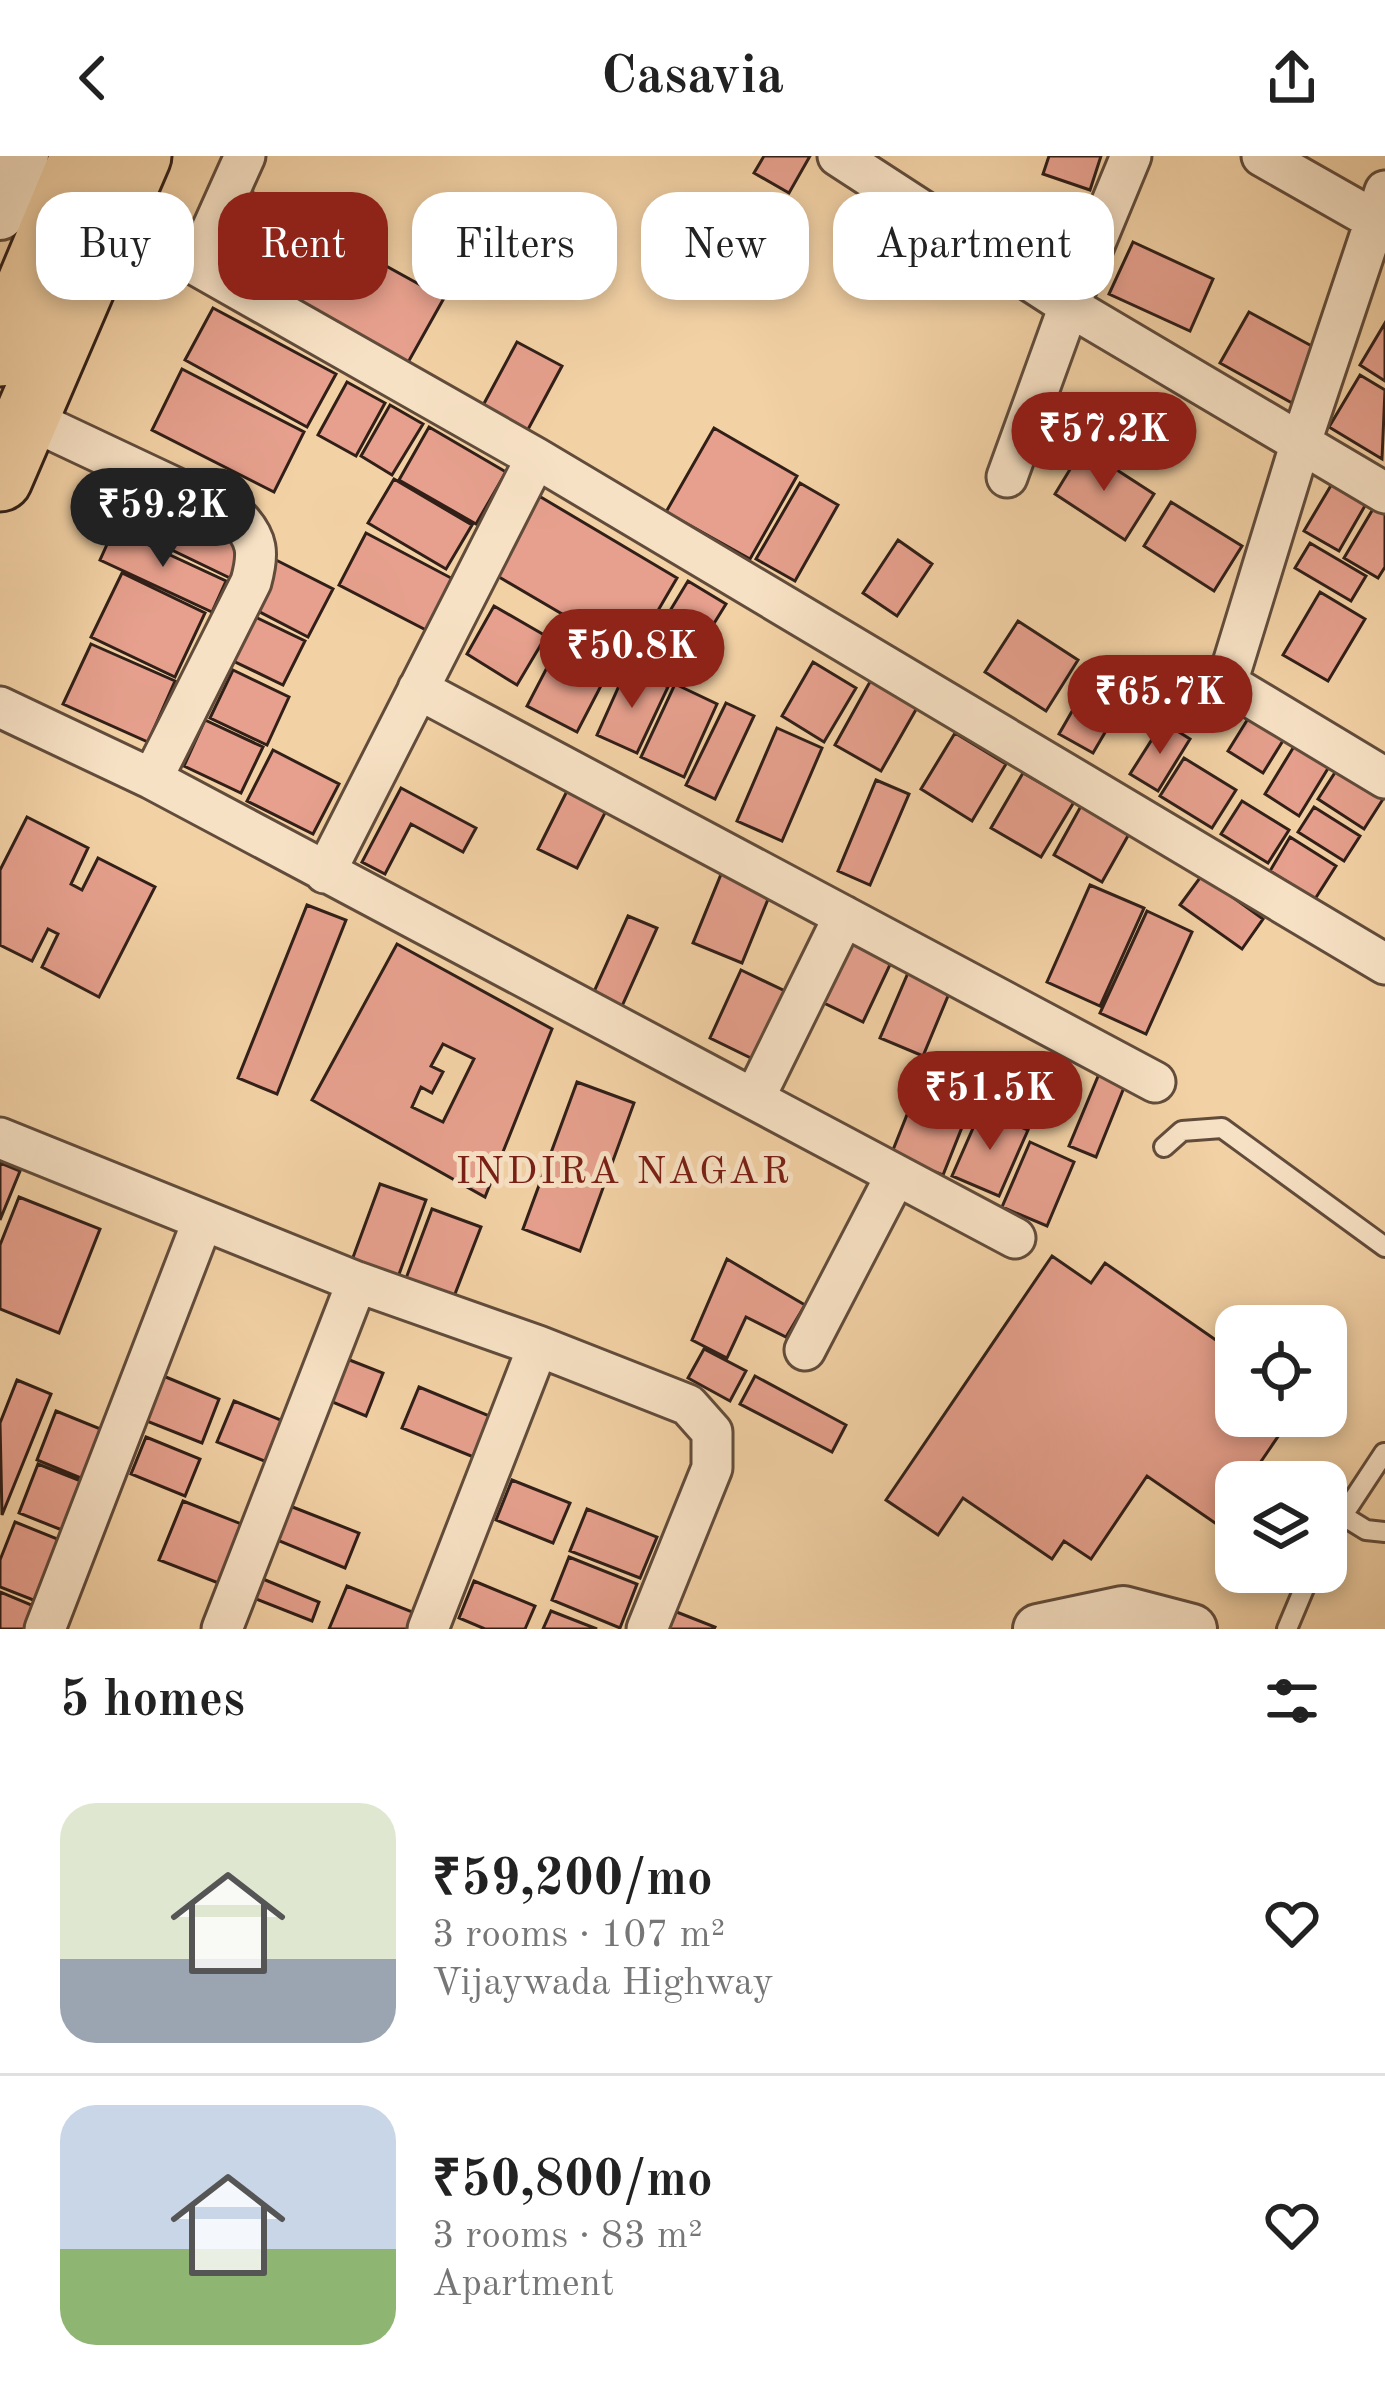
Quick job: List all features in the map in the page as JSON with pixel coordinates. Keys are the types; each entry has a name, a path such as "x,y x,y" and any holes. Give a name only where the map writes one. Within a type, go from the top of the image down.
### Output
{"highway":[{"path":"0,354 83,156"},
{"path":"125,192 140,156"},
{"path":"0,479 80,300"}],"street":[{"path":"0,215 24,156"},
{"path":"245,156 196,265 536,458 1382,955"},
{"path":"838,156 1069,306 1385,493"},
{"path":"1007,477 1069,306 1131,156"},
{"path":"1262,156 1382,212 1301,442 1227,682 1385,778"},
{"path":"28,419 237,517 256,536 251,582 152,779"},
{"path":"325,873 536,458"},
{"path":"418,689 1155,1082"},
{"path":"0,706 152,779 1016,1238"},
{"path":"755,1097 844,916"},
{"path":"0,1138 357,1282 688,1406 712,1432 712,1468 646,1629"},
{"path":"805,1350 896,1175"},
{"path":"45,1629 203,1220"},
{"path":"222,1629 357,1282"},
{"path":"428,1629 538,1346"},
{"path":"1038,1629 1124,1611 1192,1629"}],"lane":[{"path":"1164,1148 1183,1131 1222,1128 1385,1247"},
{"path":"1347,1504 1384,1453"},
{"path":"1347,1518 1366,1529 1385,1532"},
{"path":"1287,1629 1302,1593"}],"building":[{"path":"764,156 810,156 790,192 754,173"},
{"path":"1049,156 1101,156 1090,190 1043,174"},
{"path":"1133,242 1213,279 1190,331 1114,296 1114,283"},
{"path":"388,267 412,280 412,300 443,300 406,366 287,300 388,300"},
{"path":"213,308 336,374 307,427 185,360"},
{"path":"1249,312 1321,351 1292,403 1220,363"},
{"path":"1385,323 1385,381 1360,365"},
{"path":"517,342 562,366 525,435 480,411"},
{"path":"182,369 304,432 274,492 152,430"},
{"path":"1360,375 1385,390 1382,459 1329,427"},
{"path":"347,382 385,403 356,456 318,435"},
{"path":"390,405 423,424 392,475 361,456"},
{"path":"429,427 506,472 476,524 399,480"},
{"path":"714,428 797,476 750,559 666,512"},
{"path":"1083,448 1154,494 1125,540 1055,494"},
{"path":"1336,477 1370,497 1339,551 1304,531"},
{"path":"394,479 472,525 446,569 368,523"},
{"path":"800,483 838,505 795,581 756,559"},
{"path":"132,494 244,548 230,578 118,524"},
{"path":"539,496 677,578 632,655 494,574"},
{"path":"1171,502 1242,546 1214,591 1144,546"},
{"path":"1376,504 1385,509 1385,567 1378,578 1344,558"},
{"path":"114,529 226,581 212,612 100,560"},
{"path":"366,533 453,579 426,630 339,585"},
{"path":"898,540 932,564 897,616 863,593"},
{"path":"1310,543 1366,576 1351,601 1295,568"},
{"path":"276,560 333,589 308,637 252,608"},
{"path":"122,573 205,613 175,677 91,637"},
{"path":"688,581 726,604 679,680 642,657"},
{"path":"1320,592 1365,619 1328,681 1283,655"},
{"path":"494,606 546,636 517,685 467,654"},
{"path":"249,614 305,641 283,685 227,658"},
{"path":"1018,621 1078,660 1046,711 985,672"},
{"path":"567,629 617,655 577,732 527,706"},
{"path":"91,644 175,681 148,742 63,704"},
{"path":"813,662 856,688 824,742 782,716"},
{"path":"627,668 668,687 637,753 597,735"},
{"path":"233,670 289,697 267,745 210,718"},
{"path":"871,680 918,706 881,771 835,745"},
{"path":"1090,680 1124,700 1093,753 1059,734"},
{"path":"675,684 717,704 684,777 641,757"},
{"path":"726,703 754,716 715,799 686,785"},
{"path":"1254,709 1289,731 1263,773 1228,751"},
{"path":"205,720 263,747 241,793 184,766"},
{"path":"1163,722 1190,739 1158,791 1130,774"},
{"path":"777,728 822,748 782,841 737,821"},
{"path":"955,733 1006,764 972,821 921,789"},
{"path":"1301,735 1335,757 1299,816 1265,794"},
{"path":"273,750 339,784 313,834 247,801"},
{"path":"1184,758 1236,790 1212,828 1160,796"},
{"path":"1343,760 1385,796 1364,829 1318,799"},
{"path":"1023,773 1074,802 1041,857 991,828"},
{"path":"876,780 909,794 870,885 838,871"},
{"path":"570,785 609,805 577,868 538,849"},
{"path":"401,788 476,828 463,852 411,824 385,874 362,862"},
{"path":"1242,801 1289,830 1268,863 1221,834"},
{"path":"1081,806 1129,834 1102,882 1054,855"},
{"path":"1314,807 1360,836 1344,861 1298,832"},
{"path":"27,817 88,848 71,884 82,890 98,858 155,887 99,997 42,967 58,934 48,929 32,961 0,945 0,870"},
{"path":"1290,837 1336,866 1315,899 1270,871"},
{"path":"724,867 773,887 742,963 693,943"},
{"path":"1202,875 1263,919 1242,949 1180,905"},
{"path":"1090,885 1144,908 1100,1006 1047,982"},
{"path":"307,905 346,920 277,1094 238,1078"},
{"path":"1147,911 1192,932 1146,1034 1100,1013"},
{"path":"628,916 657,928 622,1006 593,994"},
{"path":"857,934 896,952 863,1022 824,1003"},
{"path":"397,944 552,1029 485,1197 312,1100","holes":["443,1044 474,1059 443,1122 412,1107 421,1087 432,1093 443,1072 431,1066"]},
{"path":"911,966 953,984 923,1056 880,1038"},
{"path":"741,970 785,991 753,1059 710,1038"},
{"path":"1099,1074 1125,1085 1096,1157 1069,1146"},
{"path":"922,1077 974,1097 943,1175 891,1155"},
{"path":"577,1082 634,1103 580,1251 523,1229"},
{"path":"981,1110 1028,1130 999,1196 952,1176"},
{"path":"1030,1142 1074,1162 1047,1226 1002,1207"},
{"path":"0,1163 20,1171 0,1220"},
{"path":"380,1184 426,1200 398,1277 352,1260"},
{"path":"19,1197 100,1229 59,1333 0,1309 0,1245"},
{"path":"432,1209 481,1227 453,1299 405,1281"},
{"path":"1052,1256 1091,1283 1105,1263 1215,1339 1215,1437 1278,1437 1261,1461 1215,1461 1215,1523 1147,1476 1091,1559 1064,1541 1052,1559 963,1498 938,1535 886,1500"},
{"path":"727,1259 805,1305 786,1337 746,1317 727,1358 692,1340"},
{"path":"704,1349 746,1371 730,1401 688,1378"},
{"path":"347,1359 383,1373 366,1416 330,1401"},
{"path":"161,1375 219,1399 202,1443 144,1420"},
{"path":"755,1376 846,1425 832,1452 740,1404"},
{"path":"17,1380 51,1394 2,1515 0,1423"},
{"path":"419,1387 492,1417 476,1458 402,1428"},
{"path":"234,1401 293,1425 277,1466 217,1442"},
{"path":"56,1411 108,1432 88,1481 37,1460"},
{"path":"146,1437 200,1459 185,1496 131,1474"},
{"path":"38,1464 86,1483 67,1532 19,1513"},
{"path":"512,1480 570,1503 553,1543 496,1520"},
{"path":"183,1501 244,1525 221,1584 159,1560"},
{"path":"290,1506 359,1533 345,1568 277,1540"},
{"path":"587,1509 657,1537 640,1578 570,1551"},
{"path":"15,1522 65,1542 41,1603 0,1587 0,1560"},
{"path":"569,1557 637,1584 620,1628 552,1600"},
{"path":"258,1577 319,1602 312,1621 251,1597"},
{"path":"474,1581 535,1606 525,1629 485,1629 459,1618"},
{"path":"347,1586 415,1613 409,1629 329,1629"},
{"path":"0,1592 41,1609 33,1629 0,1629"},
{"path":"669,1609 715,1627 661,1629"},
{"path":"551,1611 597,1629 543,1629"}],"district":[{"name":"INDIRA NAGAR","path":"624,1172"}]}
